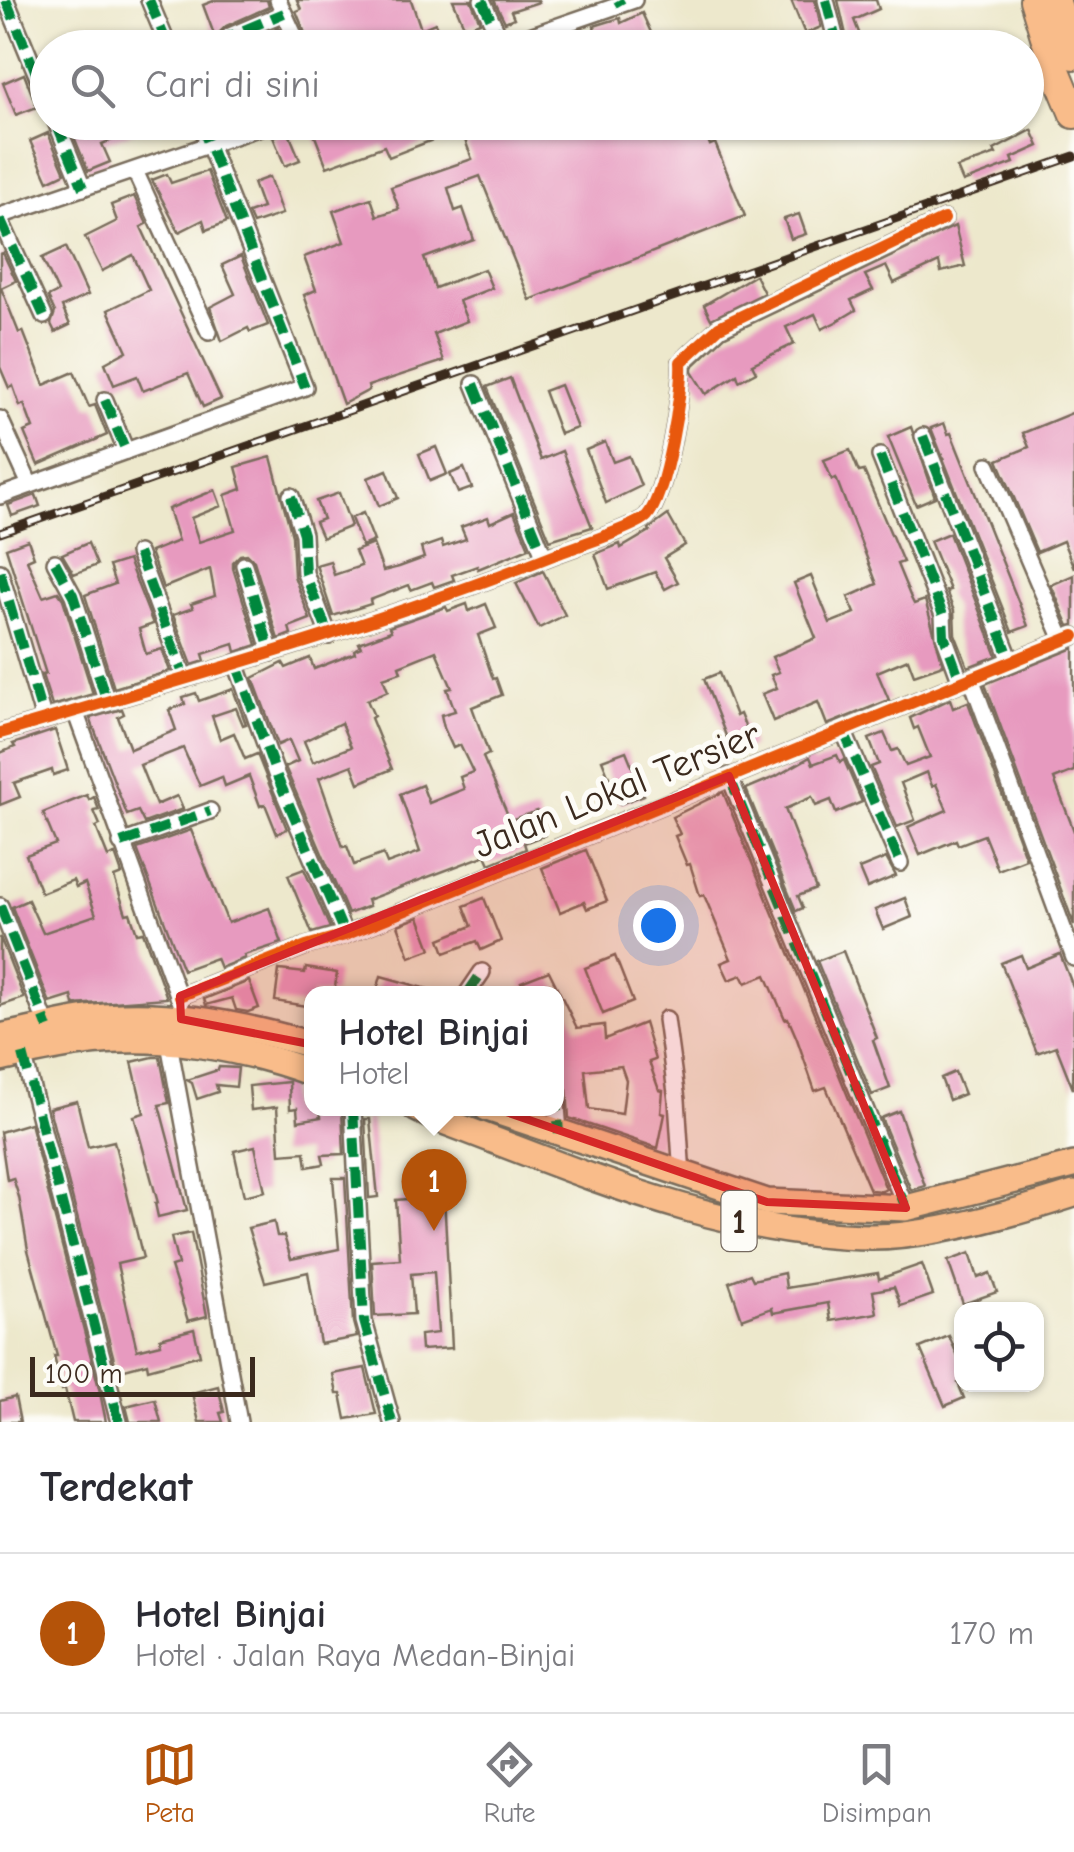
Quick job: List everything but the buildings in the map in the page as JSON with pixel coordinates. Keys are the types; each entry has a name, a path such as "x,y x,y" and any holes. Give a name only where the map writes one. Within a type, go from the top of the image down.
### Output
{"highway":[{"path":"1034,0 1043,30"},
{"path":"1055,0 1074,55"},
{"path":"1044,33 1074,114"}],"main road":[{"path":"0,1037 78,1020 142,1016 181,1008 208,1020 304,1043"},
{"path":"11,1057 85,1042 169,1043 203,1046 304,1071"},
{"name":"1","path":"431,1116 665,1202 750,1224 814,1232 873,1237 921,1233 1074,1194"},
{"name":"1","path":"509,1116 767,1202 906,1208 1074,1165"}],"street":[{"path":"6,0 30,58"},
{"path":"148,0 161,30"},
{"path":"482,0 493,30"},
{"path":"826,0 834,30"},
{"path":"544,30 624,2"},
{"path":"240,30 280,6 291,30"},
{"path":"63,140 82,188"},
{"path":"0,496 305,388 208,140"},
{"path":"44,316 0,218 222,140"},
{"path":"135,170 210,332"},
{"path":"0,733 329,636 646,517 656,500 668,454 682,383 681,362 706,337 719,327 944,219"},
{"path":"474,384 545,558"},
{"path":"105,400 126,451"},
{"path":"0,419 30,485"},
{"path":"923,436 1011,661"},
{"path":"880,456 943,615 944,636 966,680 1074,958"},
{"path":"988,464 1068,638"},
{"path":"291,496 303,534 307,581 329,636"},
{"path":"138,554 185,678"},
{"path":"56,562 72,595 107,702"},
{"path":"244,565 271,654"},
{"path":"0,572 44,720"},
{"name":"Jalan Lokal Tersier","path":"181,1008 306,946 345,935 1068,638"},
{"path":"236,664 276,774 345,935"},
{"path":"75,711 181,1008"},
{"path":"843,730 900,863"},
{"path":"729,776 906,1208"},
{"path":"120,843 210,811"},
{"path":"0,906 48,1028"},
{"path":"472,986 482,972"},
{"path":"666,1019 682,1176"},
{"path":"169,1043 238,1422"},
{"path":"11,1057 118,1422"},
{"path":"353,1116 364,1321 392,1422"},
{"path":"558,1116 559,1134"}],"highlighted area":[{"path":"729,776 906,1208 767,1202 309,1044 181,1019 180,996"}],"railway":[{"path":"0,533 1074,156"}],"marked path":[{"path":"6,0 30,58"},
{"path":"149,0 162,30"},
{"path":"482,0 496,30"},
{"path":"618,0 621,5"},
{"path":"826,0 834,30"},
{"path":"244,30 284,13"},
{"path":"63,140 83,188"},
{"path":"207,140 305,387"},
{"path":"0,219 44,316"},
{"path":"474,384 545,558"},
{"path":"105,400 126,451"},
{"path":"923,436 1011,661"},
{"path":"880,456 943,615 944,636 961,682"},
{"path":"291,496 303,534 305,573 329,636"},
{"path":"138,553 185,679"},
{"path":"55,562 73,595 107,702"},
{"path":"244,565 271,653"},
{"path":"0,572 44,720"},
{"path":"236,663 276,774 345,935"},
{"path":"843,730 900,863"},
{"path":"729,776 906,1208"},
{"path":"121,843 210,811"},
{"path":"0,906 48,1028"},
{"path":"472,986 482,972"},
{"path":"23,1054 119,1422"},
{"path":"353,1116 364,1321 392,1422"},
{"path":"558,1116 559,1134"}],"cycle path":[{"path":"0,733 350,628 641,521 654,505 667,466 681,362 719,327 944,219"},
{"path":"180,996 306,946 345,935 1074,636"}],"place":[{"name":"Hotel Binjai","path":"434,1231"}]}
